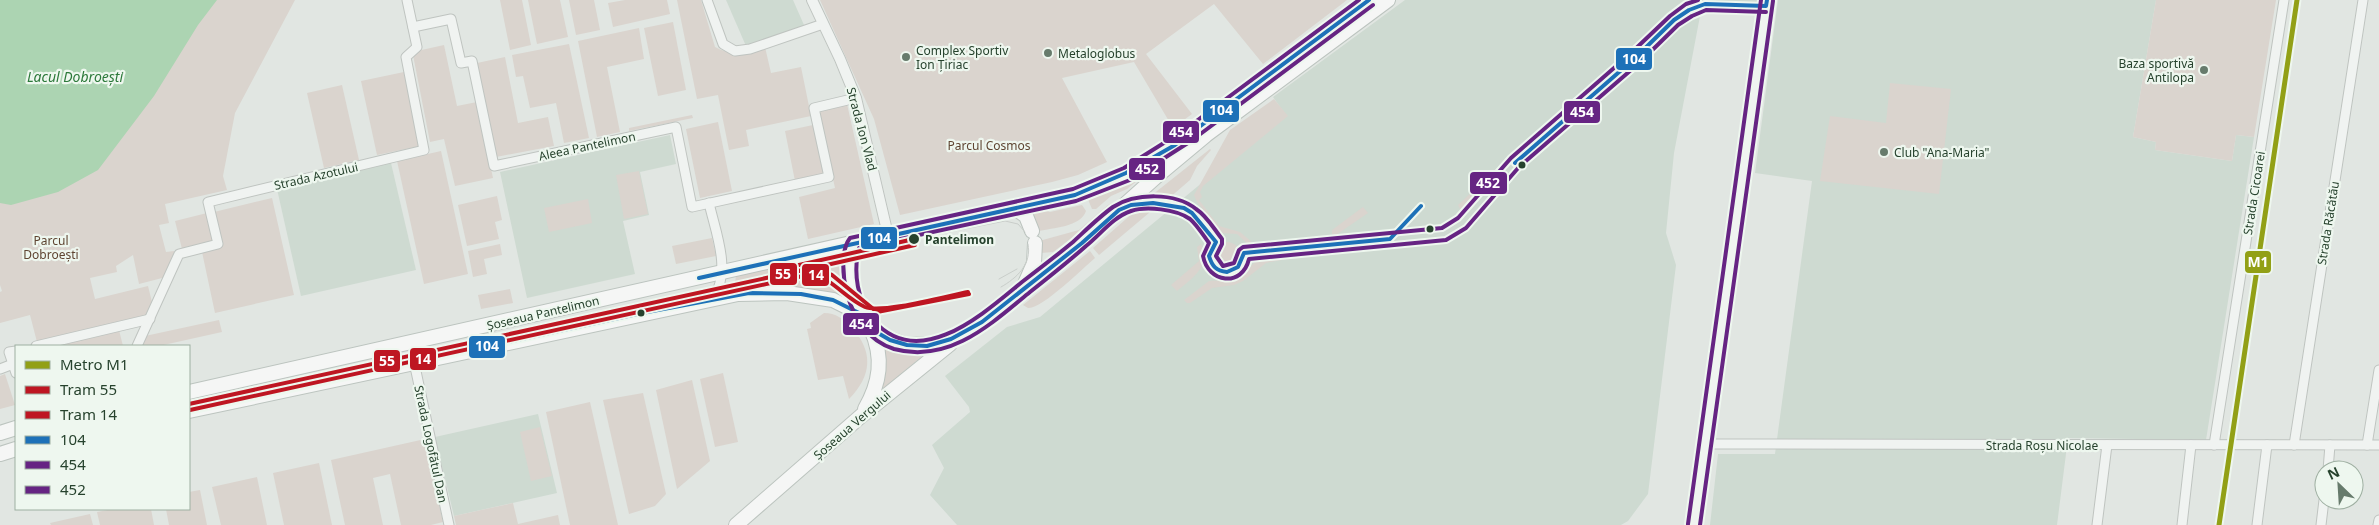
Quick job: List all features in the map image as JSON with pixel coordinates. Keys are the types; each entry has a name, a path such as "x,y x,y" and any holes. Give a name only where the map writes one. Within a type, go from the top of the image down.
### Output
{"main road":[{"name":"Șoseaua Pantelimon","path":"190,392 888,235 1075,195 1111,181 1144,165 1187,136 1369,0"},
{"name":"Șoseaua Pantelimon","path":"190,411 714,298 749,293 801,294 833,300 861,314 871,329 898,344 921,346 937,344 971,329 1020,293 1082,243 1158,174 1206,135 1388,0"},
{"path":"1016,209 1026,216 1034,237 1034,263 1020,293"},
{"path":"854,243 850,257 851,281 861,314"},
{"path":"861,416 874,389 880,367 878,346 871,329"},
{"name":"Șoseaua Vergului","path":"736,525 861,416 971,329"},
{"path":"0,433 15,428"},
{"path":"0,454 15,449"}],"street":[{"path":"407,0 413,27"},
{"path":"707,0 722,44 735,51 761,46 823,24"},
{"name":"Strada Ion Vlad","path":"812,0 856,98 888,235"},
{"path":"1694,525 1767,0"},
{"name":"Strada Cicoarei","path":"2214,445 2284,0"},
{"name":"Strada Răcătău","path":"2294,445 2363,0"},
{"name":"Aleea Pantelimon","path":"413,27 451,18 461,63 472,61 494,166 676,127 692,207 709,203"},
{"name":"Strada Azotului","path":"150,319 179,254 218,244 208,202 424,150 406,57 417,47 413,27"},
{"path":"714,298 723,262 709,203 829,178 814,108 856,98"},
{"path":"40,345 150,319"},
{"path":"138,345 150,319"},
{"path":"0,369 15,369 10,352 15,351"},
{"name":"Strada Logofătul Dan","path":"414,362 449,525"},
{"path":"2367,445 2379,370"},
{"name":"Strada Roșu Nicolae","path":"1706,444 2379,445"},
{"path":"2097,525 2106,445"},
{"path":"2182,525 2191,445"},
{"path":"2257,525 2267,445"},
{"path":"2329,460 2330,445"},
{"path":"2321,525 2323,510"},
{"path":"2378,525 2379,520"}],"shaded area":[{"path":"726,0 793,0 804,25 766,41 746,46"},
{"path":"1405,0 1762,0 1760,15 1705,9 1700,16 1674,153 1666,233 1676,265 1648,494 1628,521 1621,525 957,525 930,495 944,468 932,445 970,412 969,407 945,376 1007,327 1040,317 1285,114 1273,97"},
{"path":"1778,0 2156,0 2133,137 2156,142 2155,150 2232,161 2236,135 2254,137 2206,440 2068,438 2057,525 1710,525 1718,454 1775,454 1812,181 1755,173"},
{"path":"670,135 676,164 640,172 649,215 623,221 635,274 527,298 500,172"},
{"path":"391,163 416,270 301,296 277,189"},
{"path":"538,414 557,493 454,516 435,437"}],"green space":[{"name":"Parcul Dobroești","path":"162,0 295,0 235,113 223,176 227,190 165,204 169,223 159,225 166,252 174,251 175,258 166,277 139,284 133,255 116,266 117,272 90,278 95,299 148,286 152,302 146,315 37,342 30,315 0,323 0,292 2,291 0,285 0,167"},
{"path":"500,0 522,0 531,45 510,50"},
{"path":"528,0 560,0 568,37 537,44"},
{"path":"569,0 594,0 600,30 576,35"},
{"path":"625,0 667,0 670,14 613,27 608,3"},
{"path":"677,0 701,0 715,47 727,52 734,52 765,47 771,73 801,67 811,116 746,130 749,146 729,150 718,95 697,99"},
{"name":"Parcul Cosmos","path":"820,0 1347,0 1263,64 1214,4 1146,54 1192,114 1173,128 1134,62 1062,78 1107,162 1078,175 1052,182 900,215 874,119"},
{"name":"Baza sportivă Antilopa","path":"2156,0 2276,0 2254,137 2236,135 2232,161 2155,150 2156,142 2133,137"},
{"path":"673,22 686,90 658,96 644,28"},
{"path":"639,28 644,59 607,67 620,132 597,137 578,41"},
{"path":"569,44 589,138 564,143 556,103 530,108 523,76 516,77 512,55"},
{"path":"444,45 457,106 477,102 493,178 455,186 444,139 430,142 413,55 417,51"},
{"path":"505,57 518,123 548,117 554,146 496,157 477,63"},
{"path":"404,72 420,146 377,155 361,81"},
{"name":"Club \"Ana-Maria\"","path":"1890,83 1951,89 1939,194 1820,181 1830,116 1886,123"},
{"path":"342,85 359,160 324,168 307,93"},
{"path":"1274,99 1288,116 1203,186 1200,192 1202,197 1199,200 1219,226 1240,232 1253,243 1286,239 1286,244 1251,247 1237,234 1220,233 1219,227 1217,228 1197,202 1194,195 1230,130"},
{"path":"847,104 874,224 808,239 799,197 835,188 818,111"},
{"path":"692,115 693,118 629,131 629,128"},
{"path":"718,122 732,191 700,198 686,129"},
{"path":"813,125 824,175 795,181 785,131"},
{"path":"1210,149 1197,166 1190,180 1168,199 1156,197 1147,199"},
{"path":"441,151 468,274 424,284 397,161"},
{"path":"1509,157 1471,209 1467,212 1461,211 1458,205"},
{"path":"1160,162 1127,189 1111,196 1096,209 1092,209 1087,197"},
{"path":"639,171 648,214 624,219 616,175"},
{"path":"497,196 502,220 495,222 499,239 467,246 458,205"},
{"path":"272,198 294,295 215,313 202,252 221,247 214,212"},
{"path":"588,199 592,223 549,232 544,208"},
{"path":"1117,201 1081,234 1073,237 1053,252 1041,253 1039,241 1079,230 1108,205"},
{"path":"1082,205 1086,211 1083,216 1072,224 1039,231 1031,212 1042,209 1050,212"},
{"path":"1156,207 1099,255 1093,248 1134,212"},
{"path":"1363,207 1368,213 1336,235 1332,234 1332,230"},
{"path":"207,213 214,241 182,249 175,221"},
{"path":"712,238 716,256 676,264 672,246"},
{"path":"1227,242 1236,246 1240,255 1236,264 1227,268 1218,264 1214,255 1218,246"},
{"path":"500,244 502,255 484,259 487,274 473,277 468,251"},
{"path":"1201,244 1204,252 1202,265 1194,277 1177,291 1171,285 1199,261 1197,247"},
{"path":"845,247 842,270 849,301 734,289 736,276"},
{"path":"1090,251 1095,258 1052,296 1034,307 1028,308 1023,305"},
{"path":"1287,254 1287,259 1266,263 1243,281 1234,285 1212,288 1190,303 1184,300 1209,281 1226,280 1242,274 1261,257"},
{"path":"510,289 513,303 481,309 478,295"},
{"path":"824,313 836,315 848,324 864,345 867,354 866,372 857,390 849,399 843,376 818,380 807,329 811,328 810,323"},
{"path":"219,320 222,332 164,345 140,345 145,336"},
{"path":"119,330 123,345 55,345"},
{"path":"883,344 900,351 926,353 882,390 884,377"},
{"path":"723,373 738,442 715,447 700,379"},
{"path":"5,374 15,405 0,409 0,376"},
{"path":"692,380 710,461 677,489 656,390"},
{"path":"643,393 666,494 655,506 629,514 603,400"},
{"path":"590,402 618,525 570,525 546,412"},
{"path":"540,427 552,476 531,481 520,432"},
{"path":"425,439 443,522 431,525 401,525 390,474 373,478 383,525 345,525 331,460"},
{"path":"319,463 332,525 284,525 273,473"},
{"path":"257,477 267,525 221,525 212,487"},
{"path":"200,490 207,525 169,525 166,510 190,510 190,492"},
{"path":"513,503 518,524 558,515 560,525 456,525 454,516"},
{"path":"108,510 151,510 154,525 100,525 97,512"},
{"path":"90,514 93,525 51,525 50,523"}],"water":[{"name":"Lacul Dobroești","path":"0,0 217,0 198,25 154,96 98,170 58,192 11,205 0,203"}],"tram line":[{"path":"914,239 1005,221 1018,224 1025,232"},
{"name":"55","path":"799,265 914,239"},
{"path":"1001,287 1022,270 1028,258 1028,244"},
{"name":"14","path":"800,271 915,245"},
{"name":"55","path":"190,404 812,268 832,275 877,312 969,294"},
{"path":"999,279 1017,269"},
{"name":"14","path":"190,410 812,274 827,280 858,303 873,309 900,306 968,292"}],"metro line":[{"name":"M1","path":"2219,525 2297,0"}],"transit line":[{"name":"454","path":"1359,0 1183,131 1124,168 1073,189 850,238 844,257 846,287 853,311 863,327 877,340 894,349 914,352 933,351 951,346 968,338 1000,317 1113,222 1124,214 1137,209 1169,211 1190,219 1209,243 1203,256 1206,265 1211,272 1225,278 1233,278 1240,275 1249,259 1446,240 1466,228 1519,167 1638,64 1678,25 1706,10 1766,12"},
{"name":"104","path":"699,278 1075,195 1126,173 1175,145 1369,0"},
{"name":"452","path":"1373,5 1191,141 1130,180 1076,201 859,248 856,267 858,286 860,296 868,313 874,321 892,335 911,341 931,339 951,332 989,308 1073,242 1113,207 1122,202 1143,197 1166,197 1187,203 1200,212 1222,239 1222,244 1216,256 1223,266 1234,263 1239,250 1243,247 1442,228 1458,218 1511,158 1630,54 1670,16 1686,4 1698,0"},
{"name":"452","path":"1688,524 1761,0"},
{"name":"104","path":"1515,163 1634,59 1674,20 1689,10 1705,4 1766,6 1767,0"},
{"name":"454","path":"1700,525 1773,1"},
{"name":"104","path":"190,411 642,313 749,293 801,294 833,300 861,314 871,329 890,340 907,345 927,346 951,339 982,322 1082,243 1119,210 1131,205 1153,203 1184,208 1192,213 1216,242 1209,256 1212,263 1217,269 1227,272 1238,267 1244,253 1390,239 1421,206"}],"place":[{"name":"Metaloglobus","path":"1048,53"},
{"name":"Complex Sportiv Ion Țiriac","path":"906,57"},
{"name":"Baza sportivă Antilopa","path":"2204,70"},
{"name":"Club \"Ana-Maria\"","path":"1884,152"},
{"name":"Pantelimon","path":"914,239"}]}
